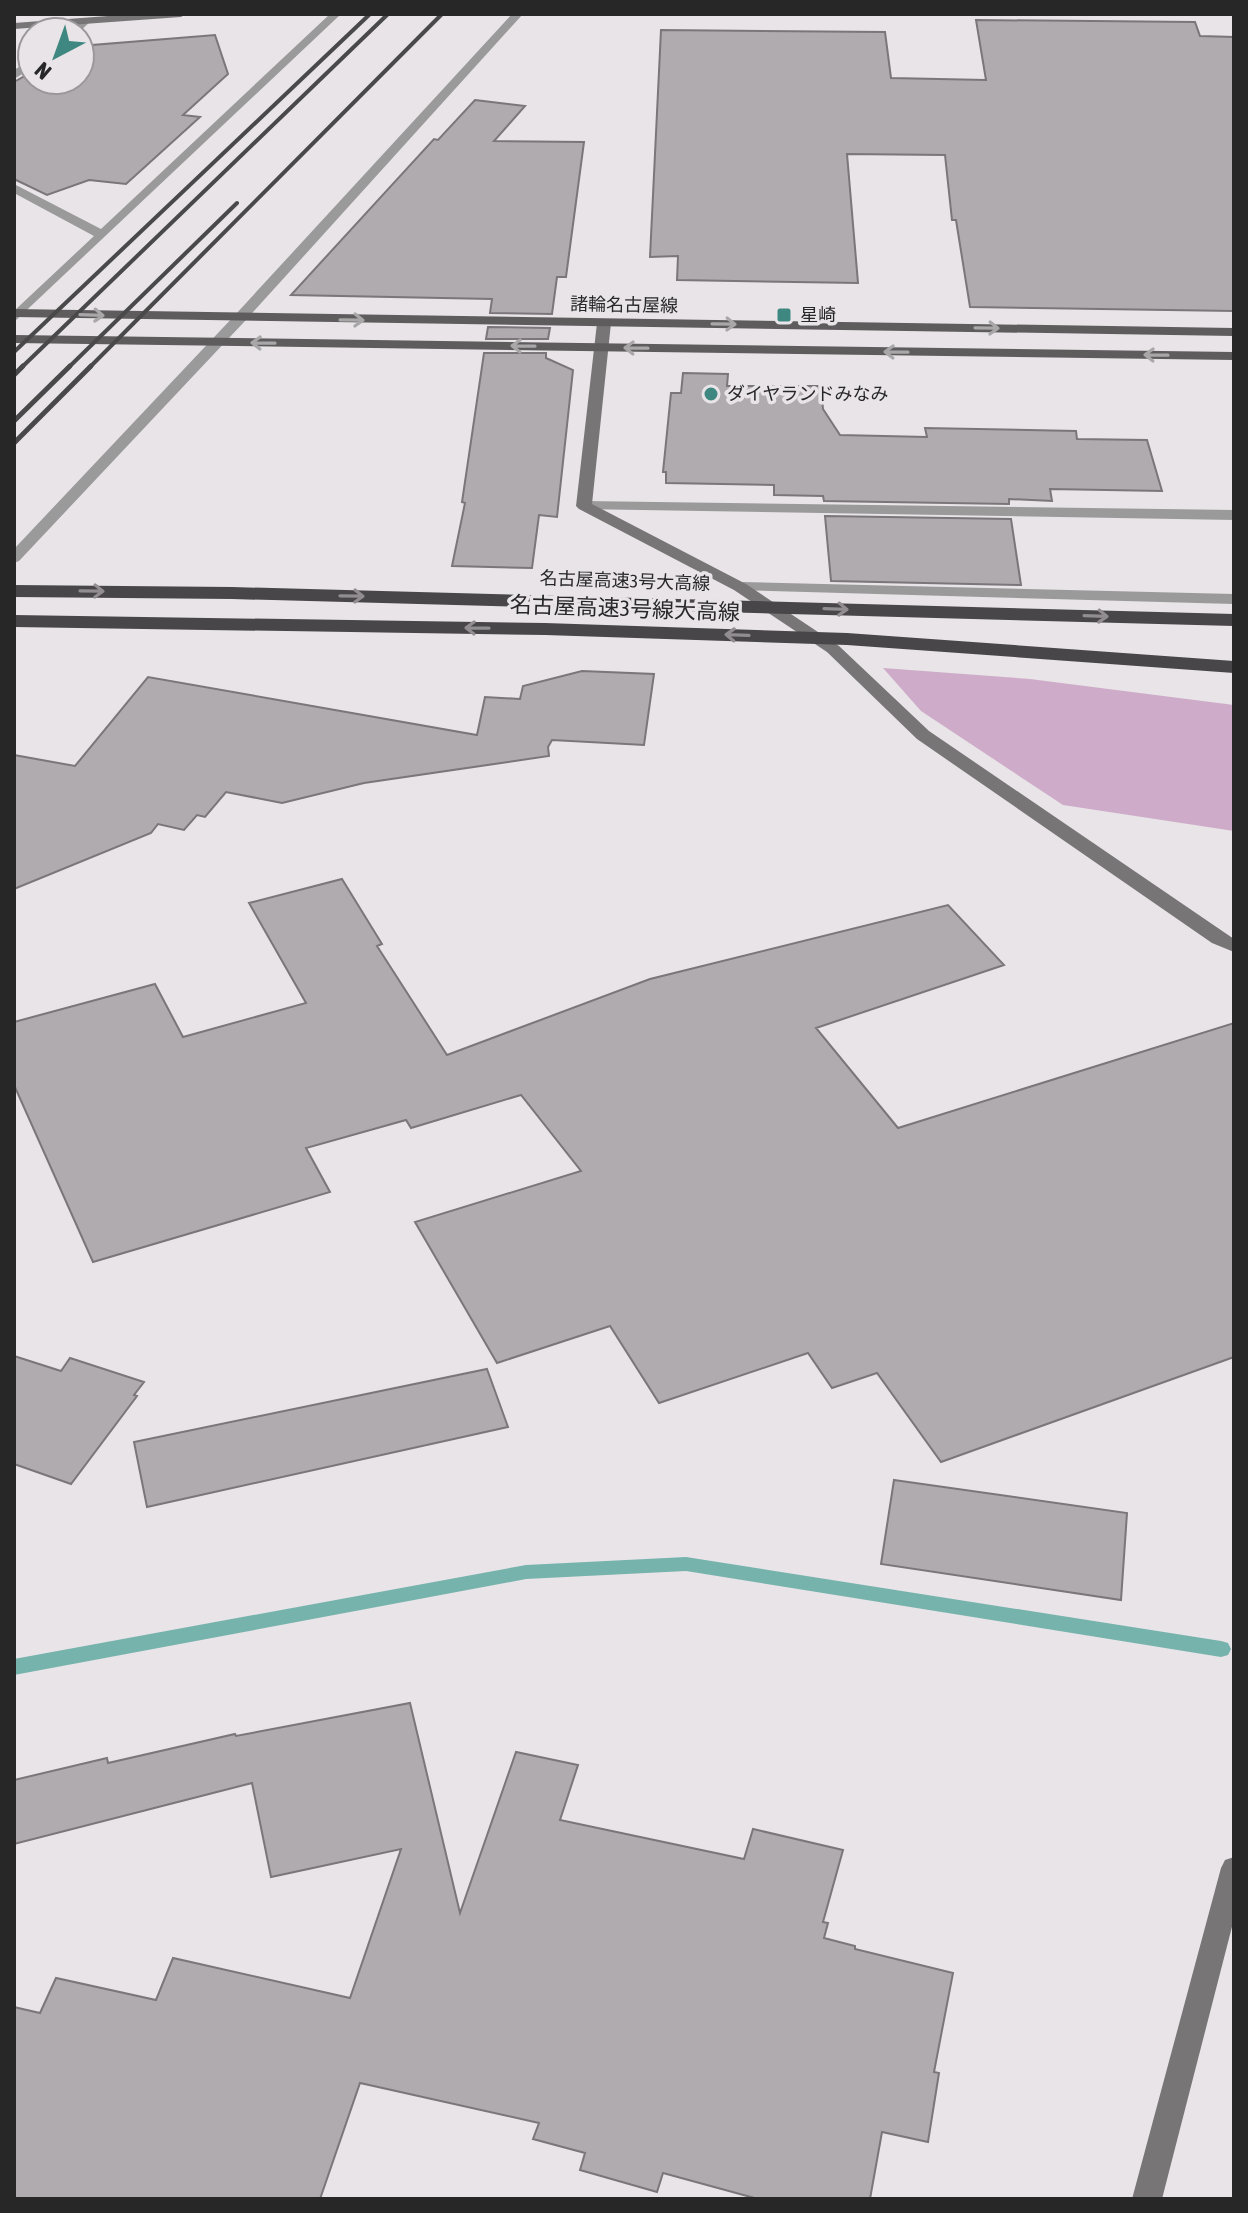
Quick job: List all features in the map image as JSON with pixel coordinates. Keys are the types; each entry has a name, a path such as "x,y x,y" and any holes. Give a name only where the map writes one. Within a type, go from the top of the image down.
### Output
{"highway":[{"name":"名古屋高速3号大高線","path":"14,591 232,593 1234,620"},
{"name":"名古屋高速3号線大高線","path":"14,621 545,629 847,639 1234,667"},
{"path":"847,639 1234,652"}],"main road":[{"name":"諸輪名古屋線","path":"16,314 1234,332"},
{"name":"諸輪名古屋線","path":"14,339 1234,356"}],"street":[{"path":"96,20 181,14"},
{"path":"16,314 336,14"},
{"path":"14,558 218,342 518,14"},
{"path":"14,188 100,234"},
{"path":"584,506 604,323"},
{"path":"584,506 1234,515"},
{"path":"584,506 740,587 833,649 923,735 1234,946"},
{"path":"740,587 1234,599"},
{"path":"1147,2199 1234,1868"}],"shaded area":[{"path":"883,668 1030,679 1234,705 1234,831 1063,805 921,711"}],"building":[{"path":"976,20 1195,22 1200,36 1234,37 1234,311 970,307 956,220 952,220 945,155 847,154 858,283 677,280 678,256 650,257 661,30 885,32 891,78 986,80"},
{"path":"215,35 228,74 183,115 200,117 126,184 89,180 47,195 14,179 14,82 16,96 96,96 96,45"},
{"path":"475,100 525,106 494,141 584,142 566,277 557,277 552,314 490,313 492,299 291,295 434,139 438,140"},
{"path":"488,327 550,328 548,339 486,339"},
{"path":"484,353 546,353 546,358 573,370 557,517 539,515 532,568 452,566 465,503 462,502"},
{"path":"683,373 728,374 727,386 821,386 823,409 840,435 927,437 925,428 1076,431 1077,439 1147,440 1162,491 1050,489 1052,501 1009,499 1009,504 824,501 823,496 774,495 774,485 666,483 666,472 663,472 671,393 681,393"},
{"path":"825,516 1011,519 1021,585 831,581"},
{"path":"582,671 654,674 644,745 552,740 548,747 549,756 364,783 282,803 226,792 205,817 197,815 184,830 158,824 151,833 14,889 14,755 75,766 148,677 477,735 485,697 520,699 523,686"},
{"path":"342,879 382,944 377,946 447,1055 650,979 948,905 1004,965 816,1028 898,1128 1234,1023 1234,1357 941,1462 877,1373 832,1388 808,1353 659,1403 610,1326 497,1363 415,1222 581,1171 521,1095 411,1128 406,1120 306,1148 330,1192 93,1262 14,1085 14,1022 155,984 183,1037 306,1003 249,903"},
{"path":"14,1356 61,1371 70,1358 144,1382 134,1395 137,1396 71,1484 14,1464"},
{"path":"487,1369 508,1427 147,1507 134,1442"},
{"path":"894,1480 1127,1513 1121,1600 881,1564"},
{"path":"410,1703 460,1913 516,1752 578,1765 560,1820 744,1859 753,1829 843,1850 823,1922 828,1923 824,1938 855,1946 855,1949 953,1973 934,2072 939,2073 928,2142 882,2132 870,2199 758,2199 663,2173 657,2192 580,2170 585,2153 533,2139 539,2123 360,2083 320,2199 14,2199 14,2007 40,2013 56,1978 156,2000 173,1958 350,1998 401,1849 271,1877 252,1783 14,1844 14,1780 107,1758 108,1763 235,1734"}],"waterway":[{"path":"14,1667 526,1572 686,1564 1221,1649"}],"railway":[{"path":"14,352 370,14"},
{"path":"21,368 388,14"},
{"path":"89,368 442,14"},
{"path":"68,368 237,203"},
{"path":"14,421 70,366"},
{"path":"14,375 21,368"},
{"path":"14,443 89,368"}],"place":[{"name":"星崎","path":"784,315"},
{"name":"ダイヤランドみなみ","path":"711,394"}]}
